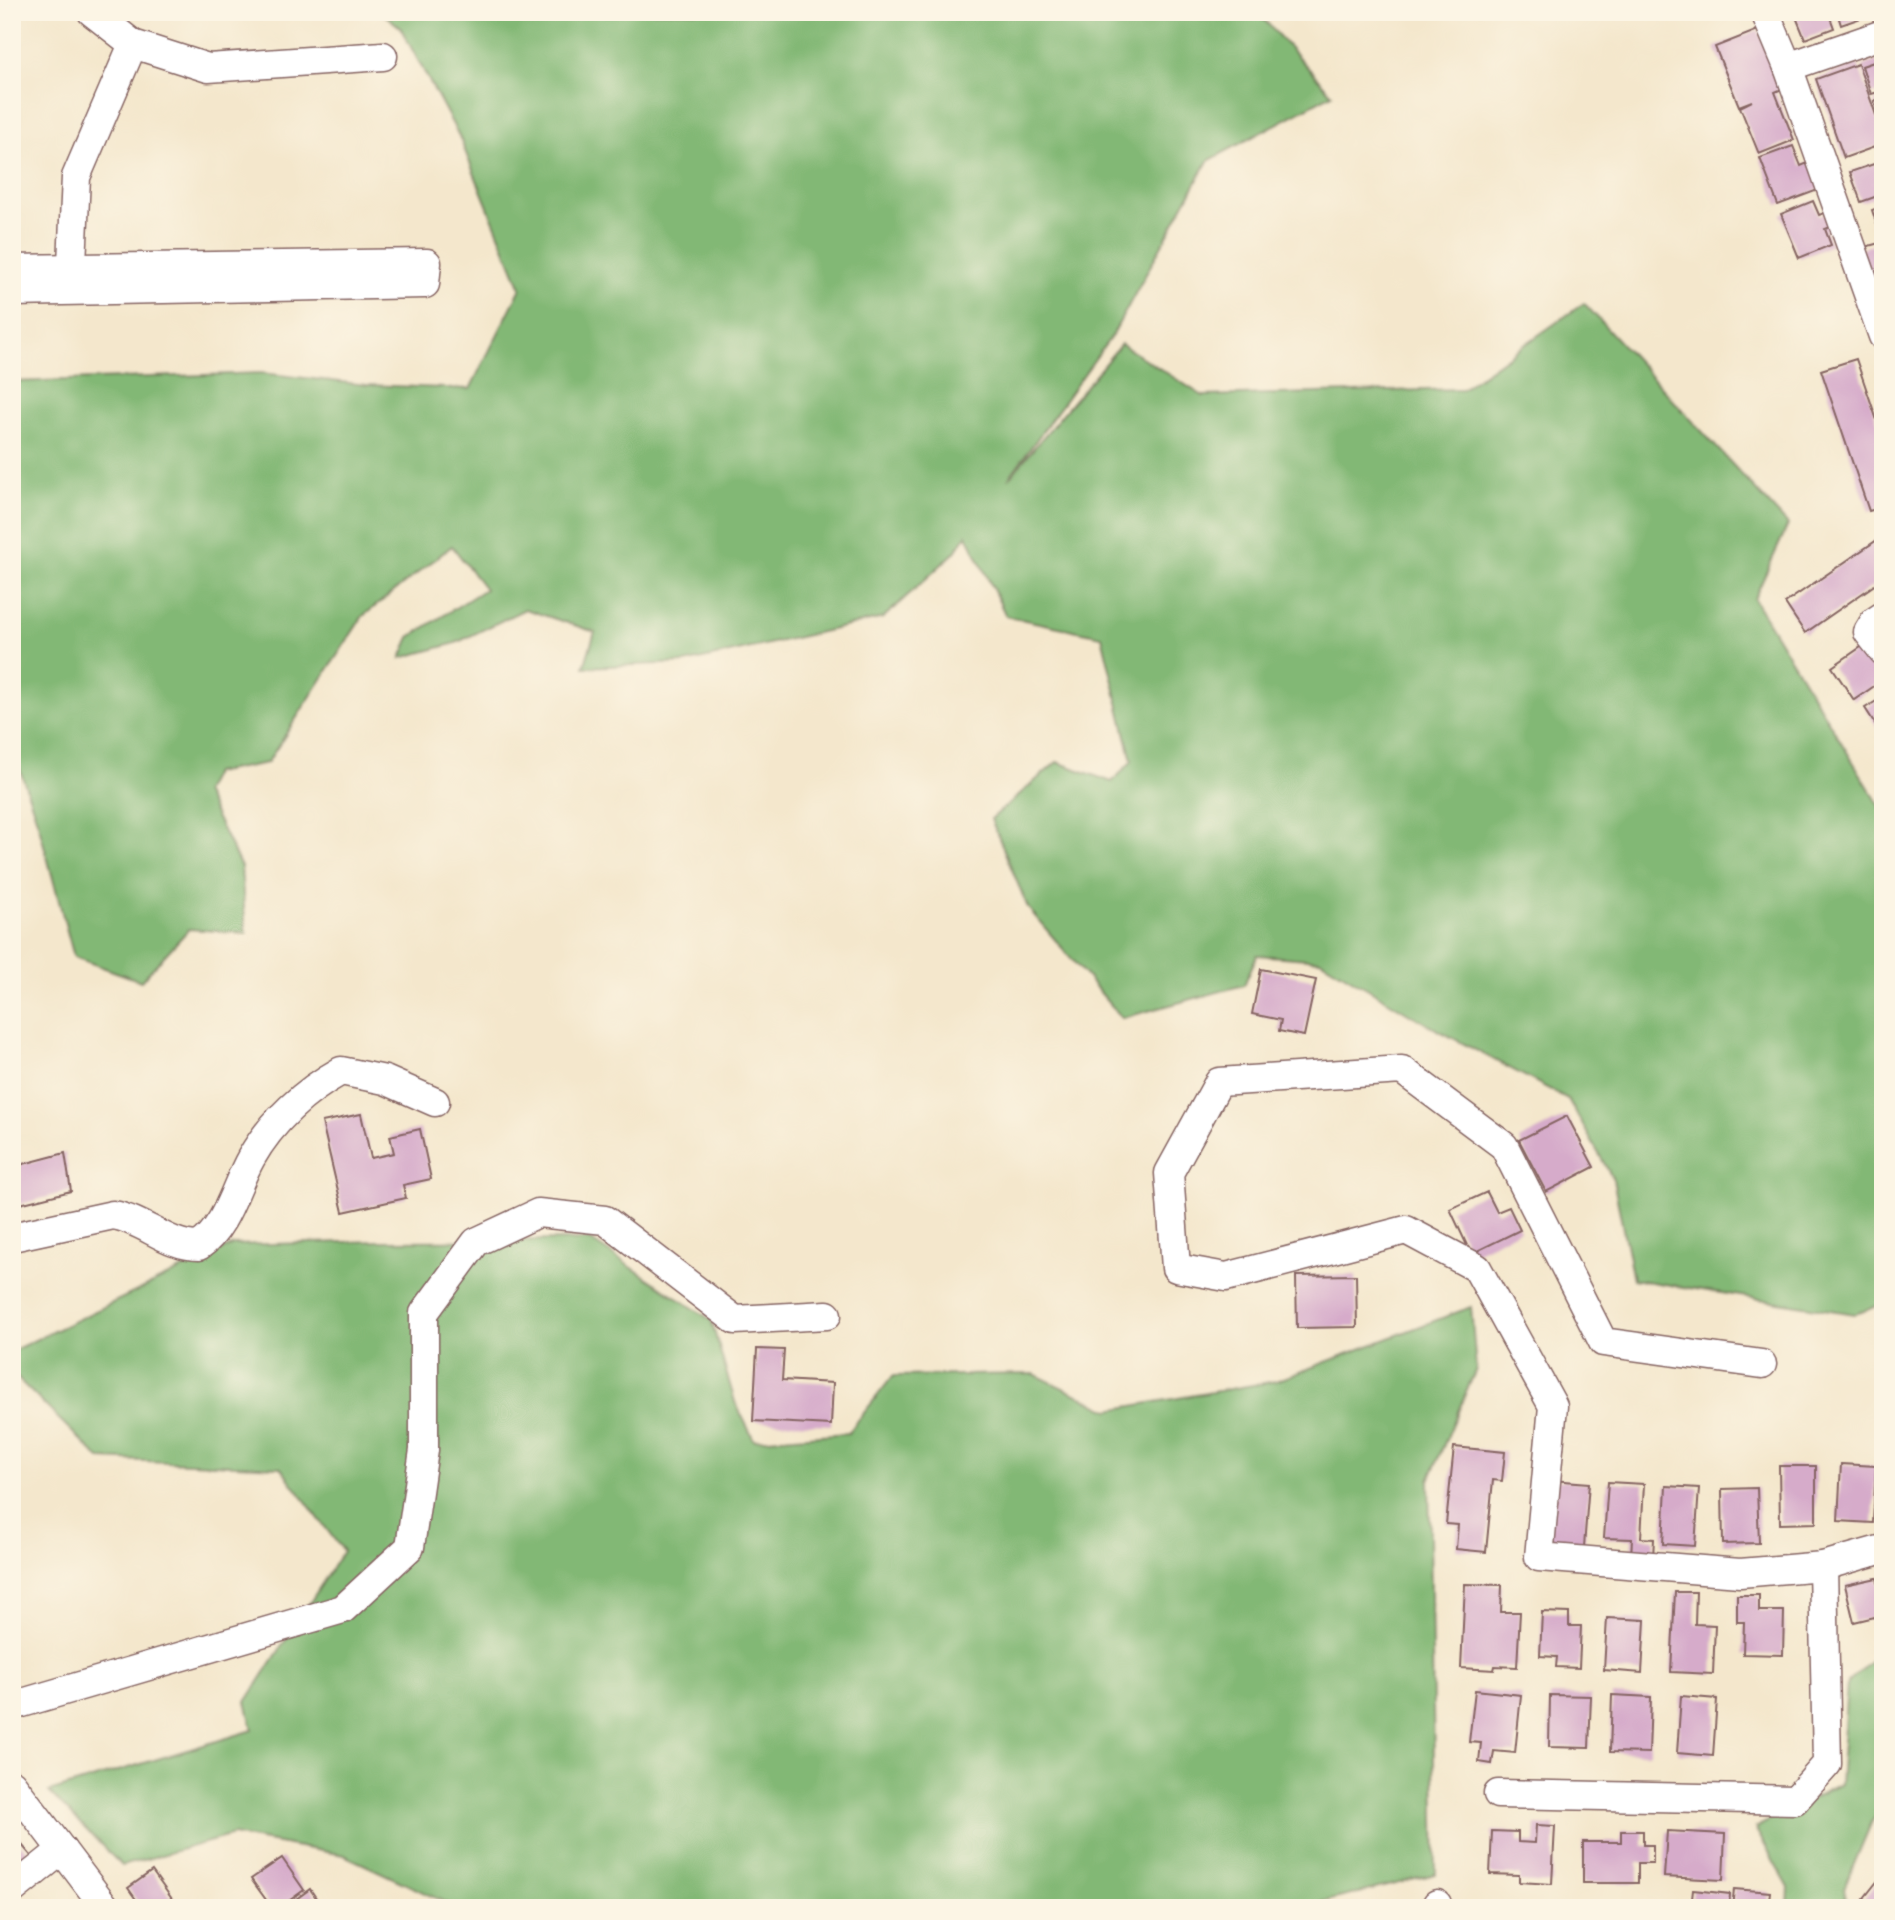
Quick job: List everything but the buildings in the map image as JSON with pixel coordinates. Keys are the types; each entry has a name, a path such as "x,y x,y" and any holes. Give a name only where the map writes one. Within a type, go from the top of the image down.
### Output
{"street":[{"path":"92,12 133,44 208,68 383,57"},
{"path":"1765,12 1788,66 1883,336"},
{"path":"1788,66 1883,34"},
{"path":"71,280 76,177 133,44"},
{"path":"12,269 71,280 425,284 427,263 71,280 12,292"},
{"path":"1883,616 1874,622 1868,632 1883,651"},
{"path":"1762,1364 1603,1342 1504,1146 1402,1070 1219,1082 1169,1173 1176,1268 1226,1277 1406,1230 1477,1268 1553,1406 1539,1557 1740,1573 1823,1566 1883,1549"},
{"path":"12,1237 113,1214 127,1217 174,1242 199,1246 210,1239 252,1156 282,1116 313,1087 341,1071 385,1080 435,1102"},
{"path":"12,1706 343,1609 410,1546 424,1450 424,1313 476,1242 538,1213 605,1220 735,1321 827,1315"},
{"path":"1499,1794 1795,1800 1828,1764 1823,1566"},
{"path":"12,1784 106,1908"},
{"path":"12,1890 62,1850"}],"green space":[{"path":"381,12 1257,12 1332,94 1208,161 1113,334 1008,479 1121,344 1203,396 1462,389 1584,303 1788,525 1754,599 1883,811 1883,1304 1855,1314 1633,1279 1613,1179 1568,1099 1430,1026 1320,960 1257,955 1244,985 1122,1018 1028,908 991,819 1057,762 1112,782 1132,761 1102,636 1006,616 967,535 954,553 883,618 685,663 584,667 595,632 525,609 456,643 401,658 410,637 485,589 452,546 363,616 267,763 214,773 204,792 241,867 246,933 189,929 141,981 74,957 38,823 12,746 12,382 261,373 367,385 470,389 521,288 459,136 400,27"},
{"path":"590,1240 711,1320 735,1402 754,1440 848,1433 893,1376 1034,1374 1109,1410 1276,1381 1471,1307 1476,1369 1429,1480 1436,1874 1298,1908 457,1908 344,1855 233,1835 122,1866 49,1792 253,1730 246,1702 343,1551 280,1467 100,1459 12,1373 12,1351 233,1245"},
{"path":"1883,1651 1883,1808 1872,1821 1844,1888 1848,1908 1788,1908 1789,1888 1755,1828 1840,1784 1847,1683"}]}
